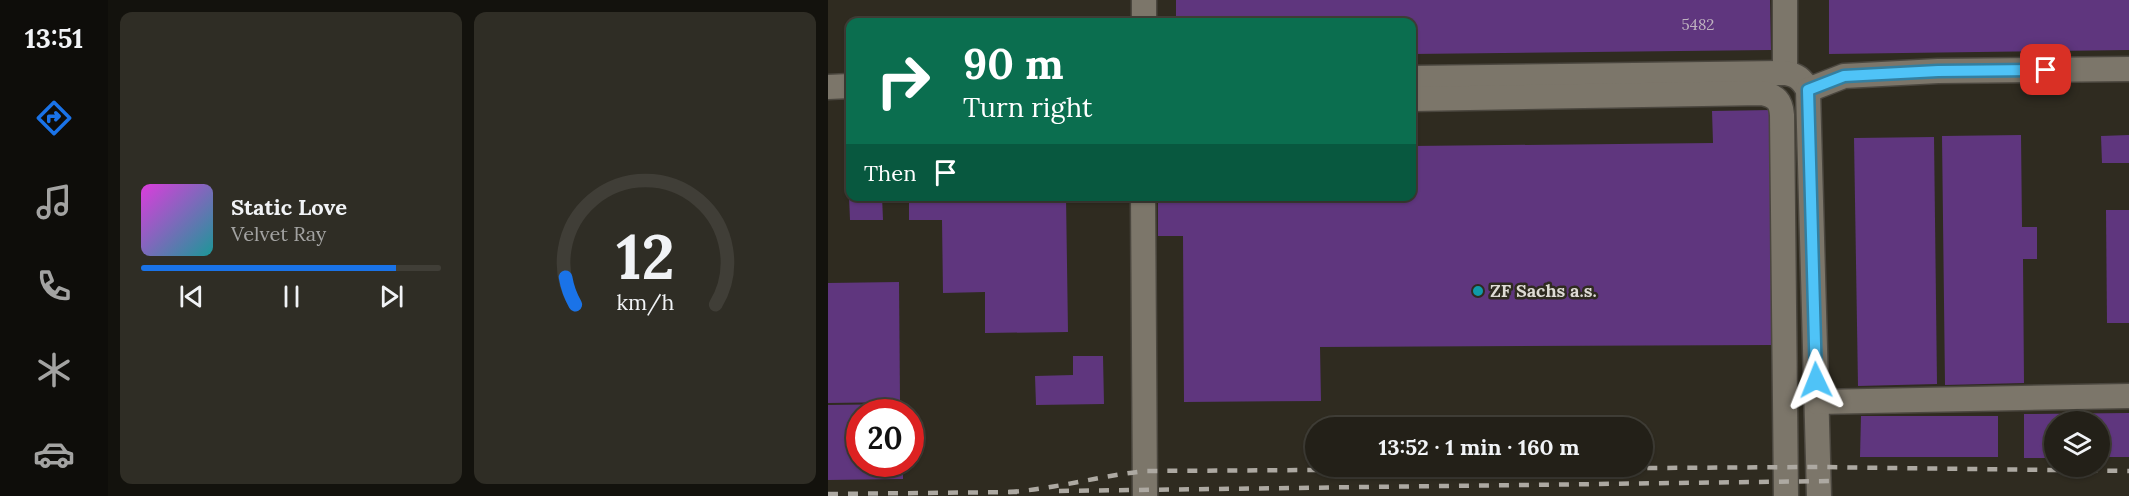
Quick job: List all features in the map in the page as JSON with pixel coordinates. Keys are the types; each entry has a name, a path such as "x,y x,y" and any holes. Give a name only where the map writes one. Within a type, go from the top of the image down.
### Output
{"lane":[{"path":"1143,0 1144,18"},
{"path":"1785,0 1785,73"},
{"path":"1808,90 1844,76 1938,71 2129,69"},
{"path":"1416,78 1785,73 1795,74 1803,81 1808,90 1819,492"},
{"path":"828,87 846,86"},
{"path":"1416,99 1762,93 1772,95 1778,100 1782,106 1786,496"},
{"path":"1143,201 1145,496"},
{"path":"1817,402 2129,396"}],"building":[{"path":"1176,0 1770,0 1771,50 1416,54 1416,18 1176,18"},
{"path":"1829,0 2129,0 2129,50 1829,54"},
{"name":"ZF Sachs a.s.","path":"1771,110 1774,345 1320,347 1321,401 1184,402 1183,236 1158,236 1158,201 1416,201 1416,146 1713,143 1712,111"},
{"path":"2021,135 2022,227 2037,227 2037,259 2023,259 2024,383 1945,385 1942,136"},
{"path":"2129,135 2129,163 2102,163 2101,136"},
{"path":"1934,137 1937,384 1858,386 1854,138"},
{"path":"849,201 882,201 883,220 850,220"},
{"path":"909,201 1066,201 1068,332 985,333 985,292 943,293 942,220 909,220"},
{"path":"2106,210 2129,210 2129,323 2107,323"},
{"path":"899,282 900,399 846,399 846,403 828,403 828,283"},
{"path":"1073,356 1103,356 1104,404 1036,405 1035,376 1073,375"},
{"path":"828,405 846,405 846,477 903,477 903,479 828,480"},
{"path":"2110,413 2129,413 2129,457 2110,457"},
{"path":"2024,414 2044,414 2044,458 2024,458"},
{"path":"1861,416 1998,416 1998,457 1860,457"}],"railway":[{"path":"1009,492 1145,471 1818,467 2129,471"},
{"path":"1059,491 1830,481"},
{"path":"828,494 1017,492"}],"place":[{"name":"ZF Sachs a.s.","path":"1478,291"}],"route":[{"path":"1816,380 1808,90 1844,76 1938,71 2046,70"}]}
